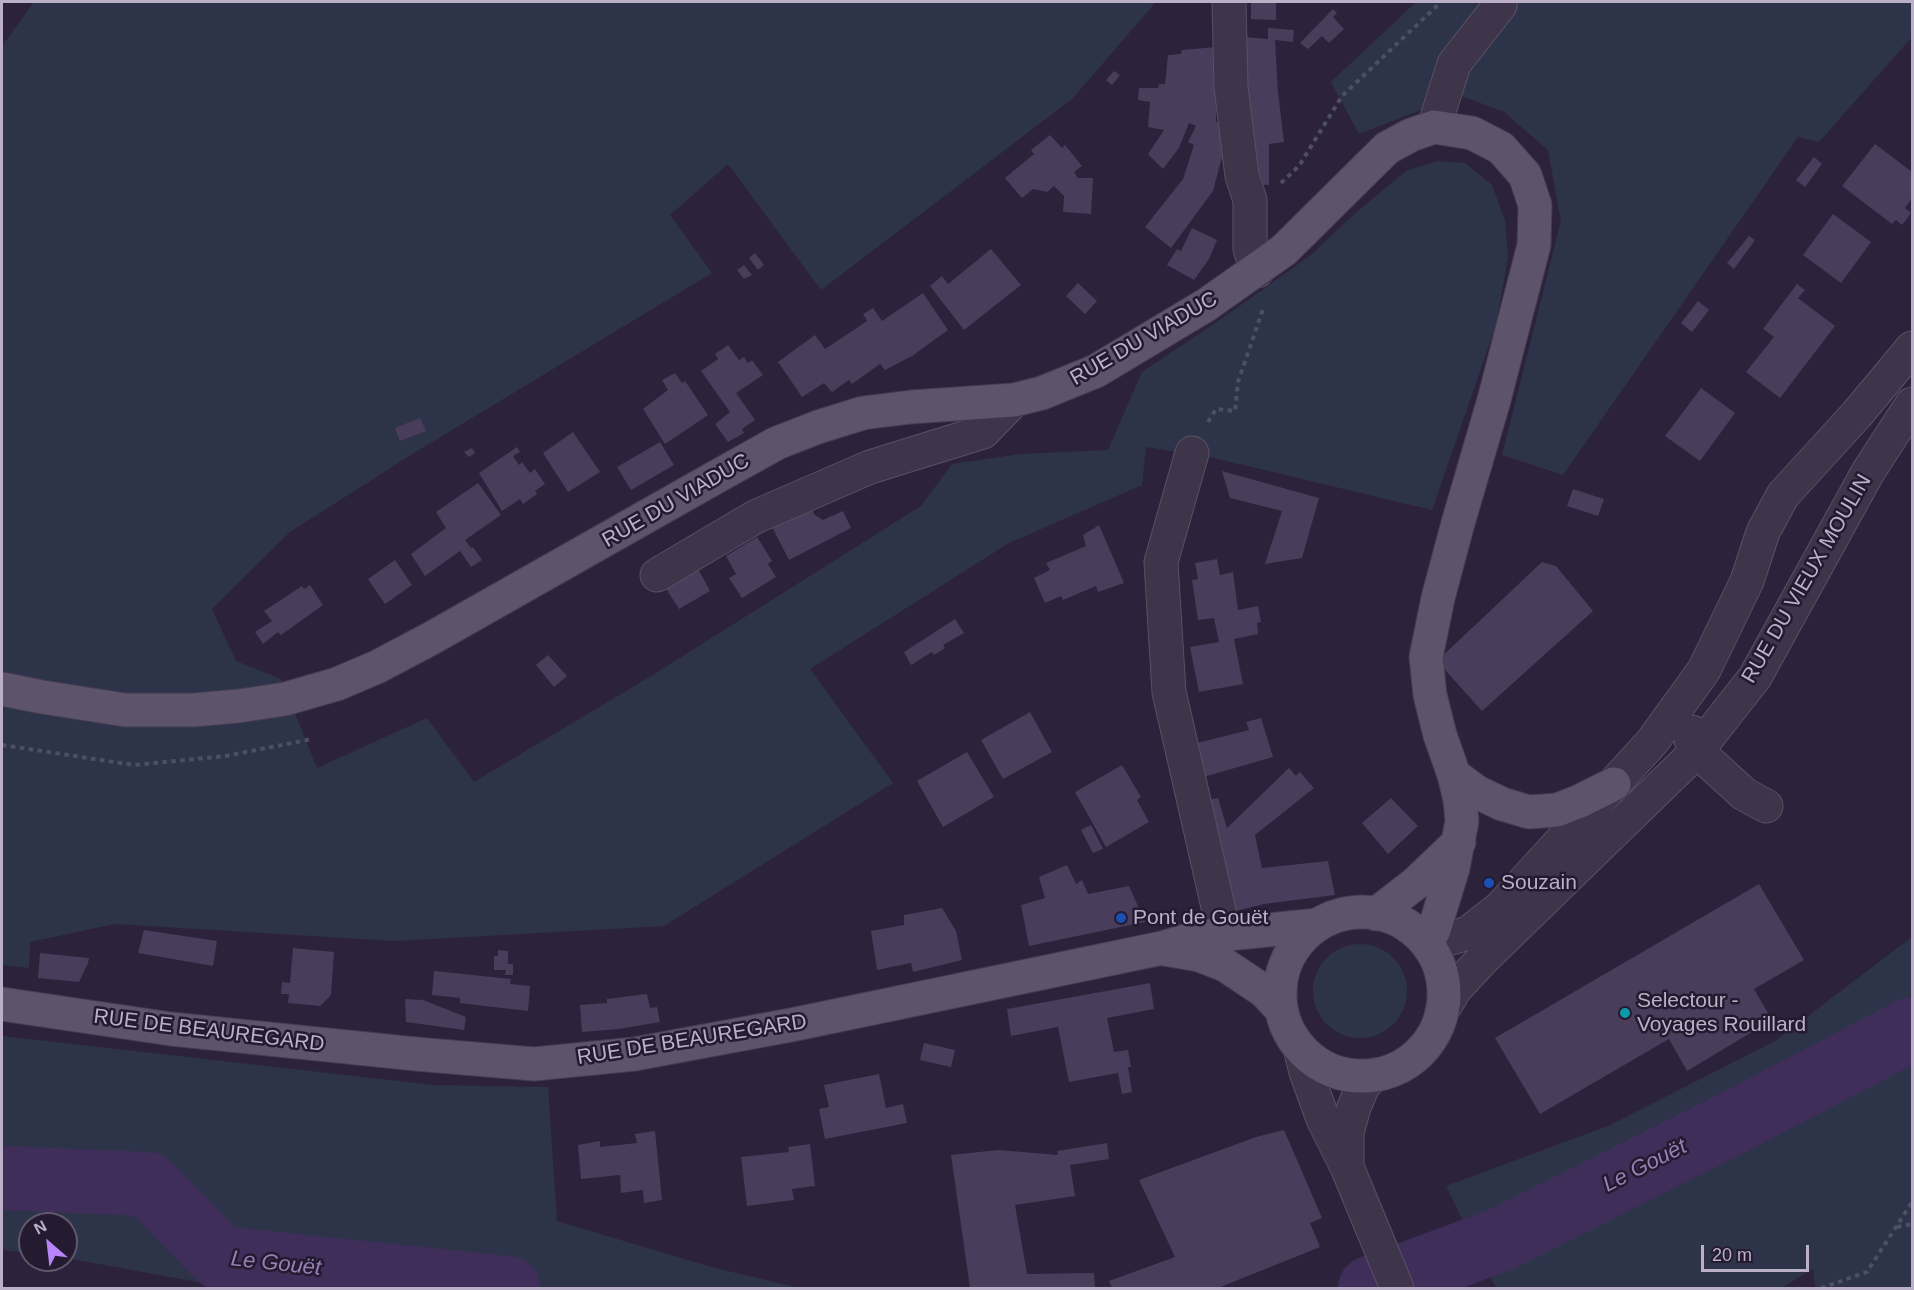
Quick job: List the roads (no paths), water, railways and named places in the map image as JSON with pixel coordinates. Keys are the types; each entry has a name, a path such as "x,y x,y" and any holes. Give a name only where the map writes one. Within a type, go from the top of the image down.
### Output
{"main road":[{"name":"RUE DU VIADUC","path":"2,689 125,710 193,710 285,699 326,687 377,667 777,443 863,413 911,407 1014,400 1042,393 1096,371 1171,327 1257,271 1284,250 1387,148 1411,135 1434,127"},
{"path":"1427,944 1434,930 1454,868 1462,821 1454,775 1440,735 1430,695 1426,657 1438,597 1494,400 1534,245 1535,205 1525,175 1501,148 1472,134 1434,127"},
{"path":"1454,775 1477,792 1502,804 1529,812 1557,810 1614,784"},
{"path":"1376,914 1416,883 1459,842"},
{"path":"1356,913 1376,914 1396,920 1414,930 1427,944 1437,960 1442,976 1444,993 1442,1011 1436,1030 1411,1060 1394,1070 1374,1075 1341,1074 1326,1068 1300,1048 1285,1023 1281,1009 1280,989 1291,952 1303,937 1318,925 1337,917 1356,913"},
{"name":"RUE DE BEAUREGARD","path":"2,1004 171,1029 534,1064 635,1054 796,1024 1162,948 1198,937 1318,925"},
{"path":"1162,948 1199,955 1226,965 1264,991 1281,1009"}],"street":[{"path":"1229,2 1230,87 1242,176 1250,200 1250,249 1257,271"},
{"path":"1434,127 1454,64 1500,5 1498,2"},
{"name":"RUE DU VIEUX MOULIN","path":"1427,944 1468,933 1500,908 1652,742 1704,670 1747,581 1763,532 1784,495 1857,414 1912,348"},
{"path":"657,575 755,517 870,467 983,432 1014,400"},
{"name":"RUE DU VIEUX MOULIN","path":"1442,1011 1455,989 1482,960 1698,751 1755,677 1868,472 1912,404"},
{"path":"1192,453 1161,562 1169,692 1224,933"},
{"name":"RUE DU VIEUX MOULIN","path":"1698,751 1692,740 1693,726 1720,687 1731,666 1739,636 1747,581"},
{"path":"1698,751 1744,794 1766,806"},
{"path":"1300,1048 1323,1119 1347,1167 1371,1230 1397,1288"},
{"path":"1347,1167 1347,1133 1354,1107 1364,1084 1374,1075"}],"waterway":[{"name":"Le Gouët","path":"1370,1288 1502,1239 1725,1127 1912,1029"},
{"name":"Le Gouët","path":"2,1178 148,1184 220,1258 508,1288"}],"place":[{"name":"Souzain","path":"1489,883"},
{"name":"Pont de Gouët","path":"1121,918"},
{"name":"Selectour - Voyages Rouillard","path":"1625,1013"}]}
